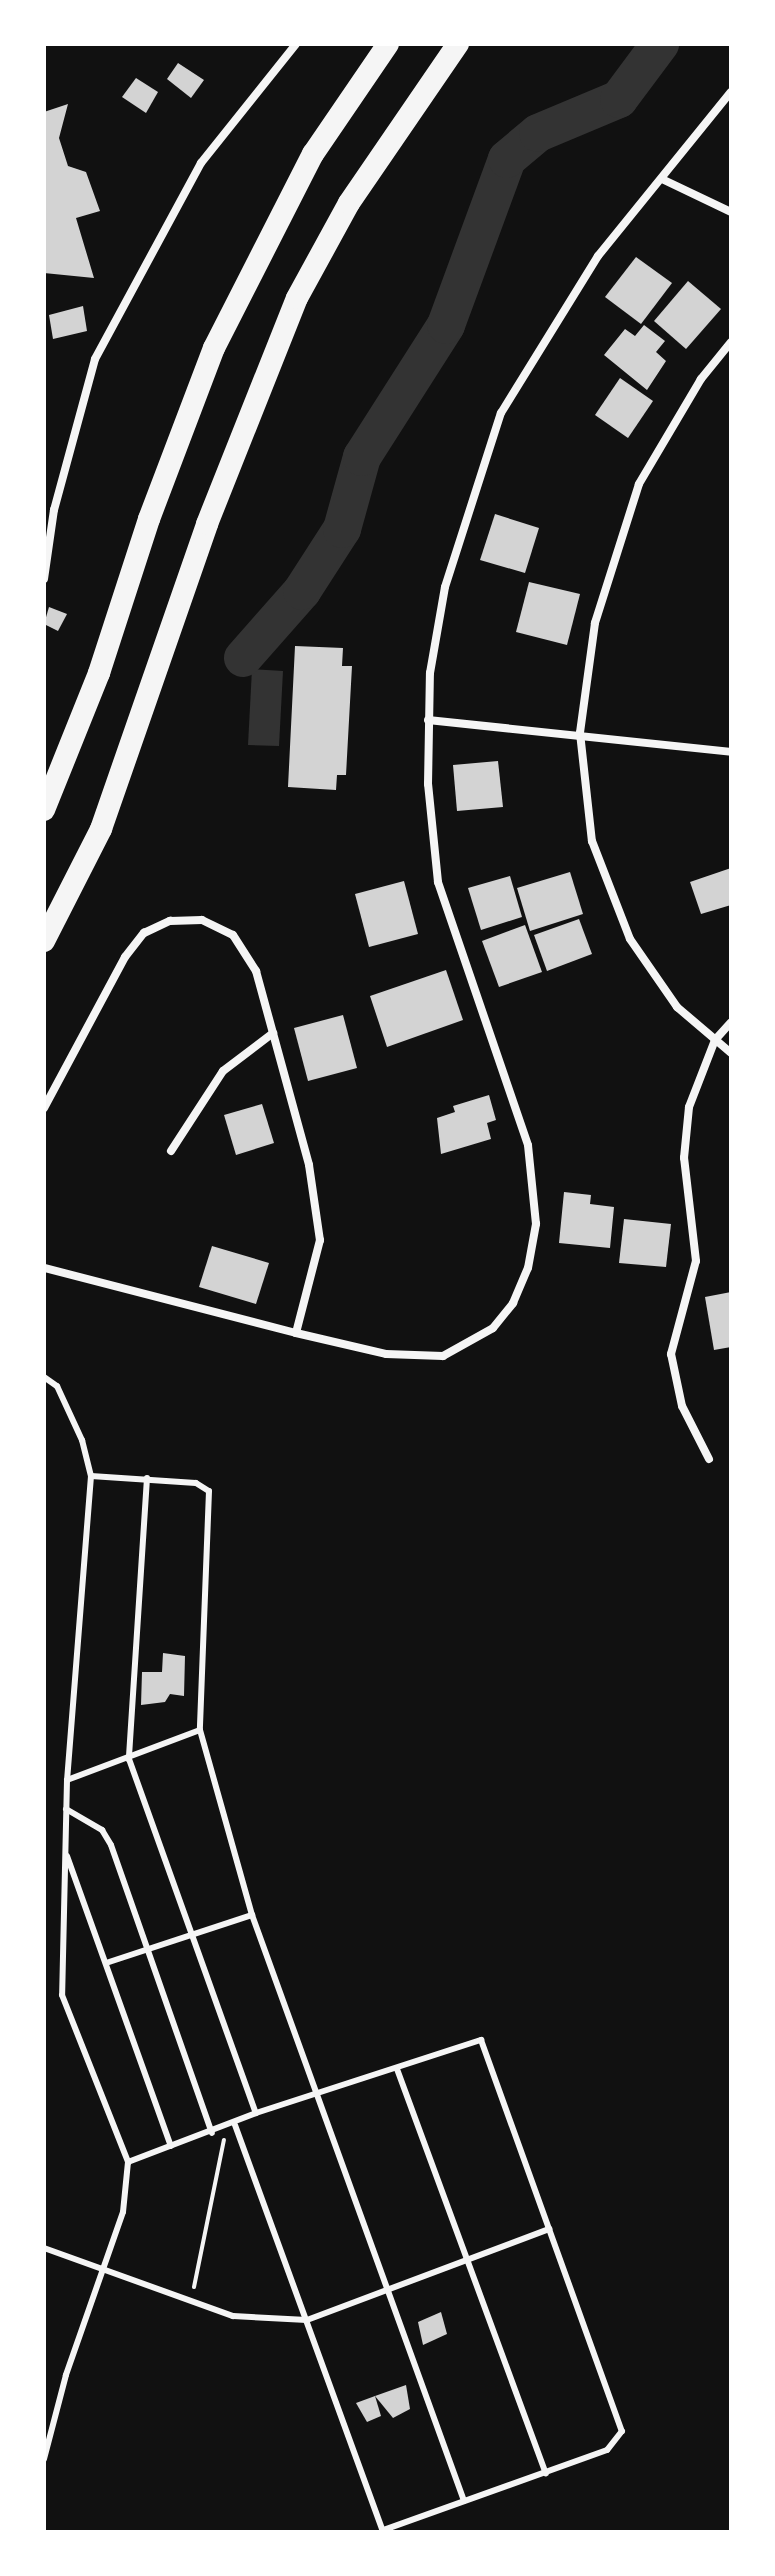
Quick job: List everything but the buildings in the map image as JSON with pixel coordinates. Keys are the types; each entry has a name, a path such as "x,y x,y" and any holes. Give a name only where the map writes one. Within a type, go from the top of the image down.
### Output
{"highway":[{"path":"44,810 99,673 149,519 214,348 313,154 388,44"},
{"path":"44,941 101,829 207,524 297,298 357,190 458,44"}],"street":[{"path":"44,579 54,510 95,359 201,163 296,44"},
{"path":"44,1268 386,1354 443,1356 493,1328 513,1303 528,1268 536,1224 528,1145 438,882 429,819 430,673 445,587 501,413 598,256 664,180 731,92"},
{"path":"664,180 731,212"},
{"path":"731,342 701,379 639,484 595,623 580,733 592,841 609,895 651,974 677,1007 731,1053"},
{"path":"428,720 580,733 731,752"},
{"path":"44,1108 125,957 144,933 170,921 202,920 233,935 256,971 309,1165 319,1228 315,1264 296,1333"},
{"path":"709,1459 682,1406 671,1354 696,1261 684,1158 689,1107 715,1040 731,1022"},
{"path":"171,1151 223,1071 273,1033"}],"lane":[{"path":"44,1377 57,1386 82,1440 91,1476 67,1780 62,1995 128,2162 123,2212 101,2266 44,2459"},
{"path":"91,1476 196,1483 211,1499 200,1730 252,1915 464,2501"},
{"path":"147,1478 129,1759 256,2113"},
{"path":"67,1780 200,1730"},
{"path":"66,1809 102,1830 111,1845 145,1950 212,2133"},
{"path":"65,1853 171,2146"},
{"path":"106,1963 252,1915"},
{"path":"128,2162 235,2125 256,2113 481,2040 622,2431 615,2446 384,2531 235,2125"},
{"path":"397,2069 546,2473"},
{"path":"44,2248 233,2316 307,2320 549,2229"}],"path":[{"path":"190,2303 226,2149 221,2130"}],"shaded area":[{"path":"252,669 283,671 279,746 248,745"}],"waterway":[{"path":"243,658 302,591 342,529 362,457 446,325 507,159 538,133 619,99 660,44"}]}
